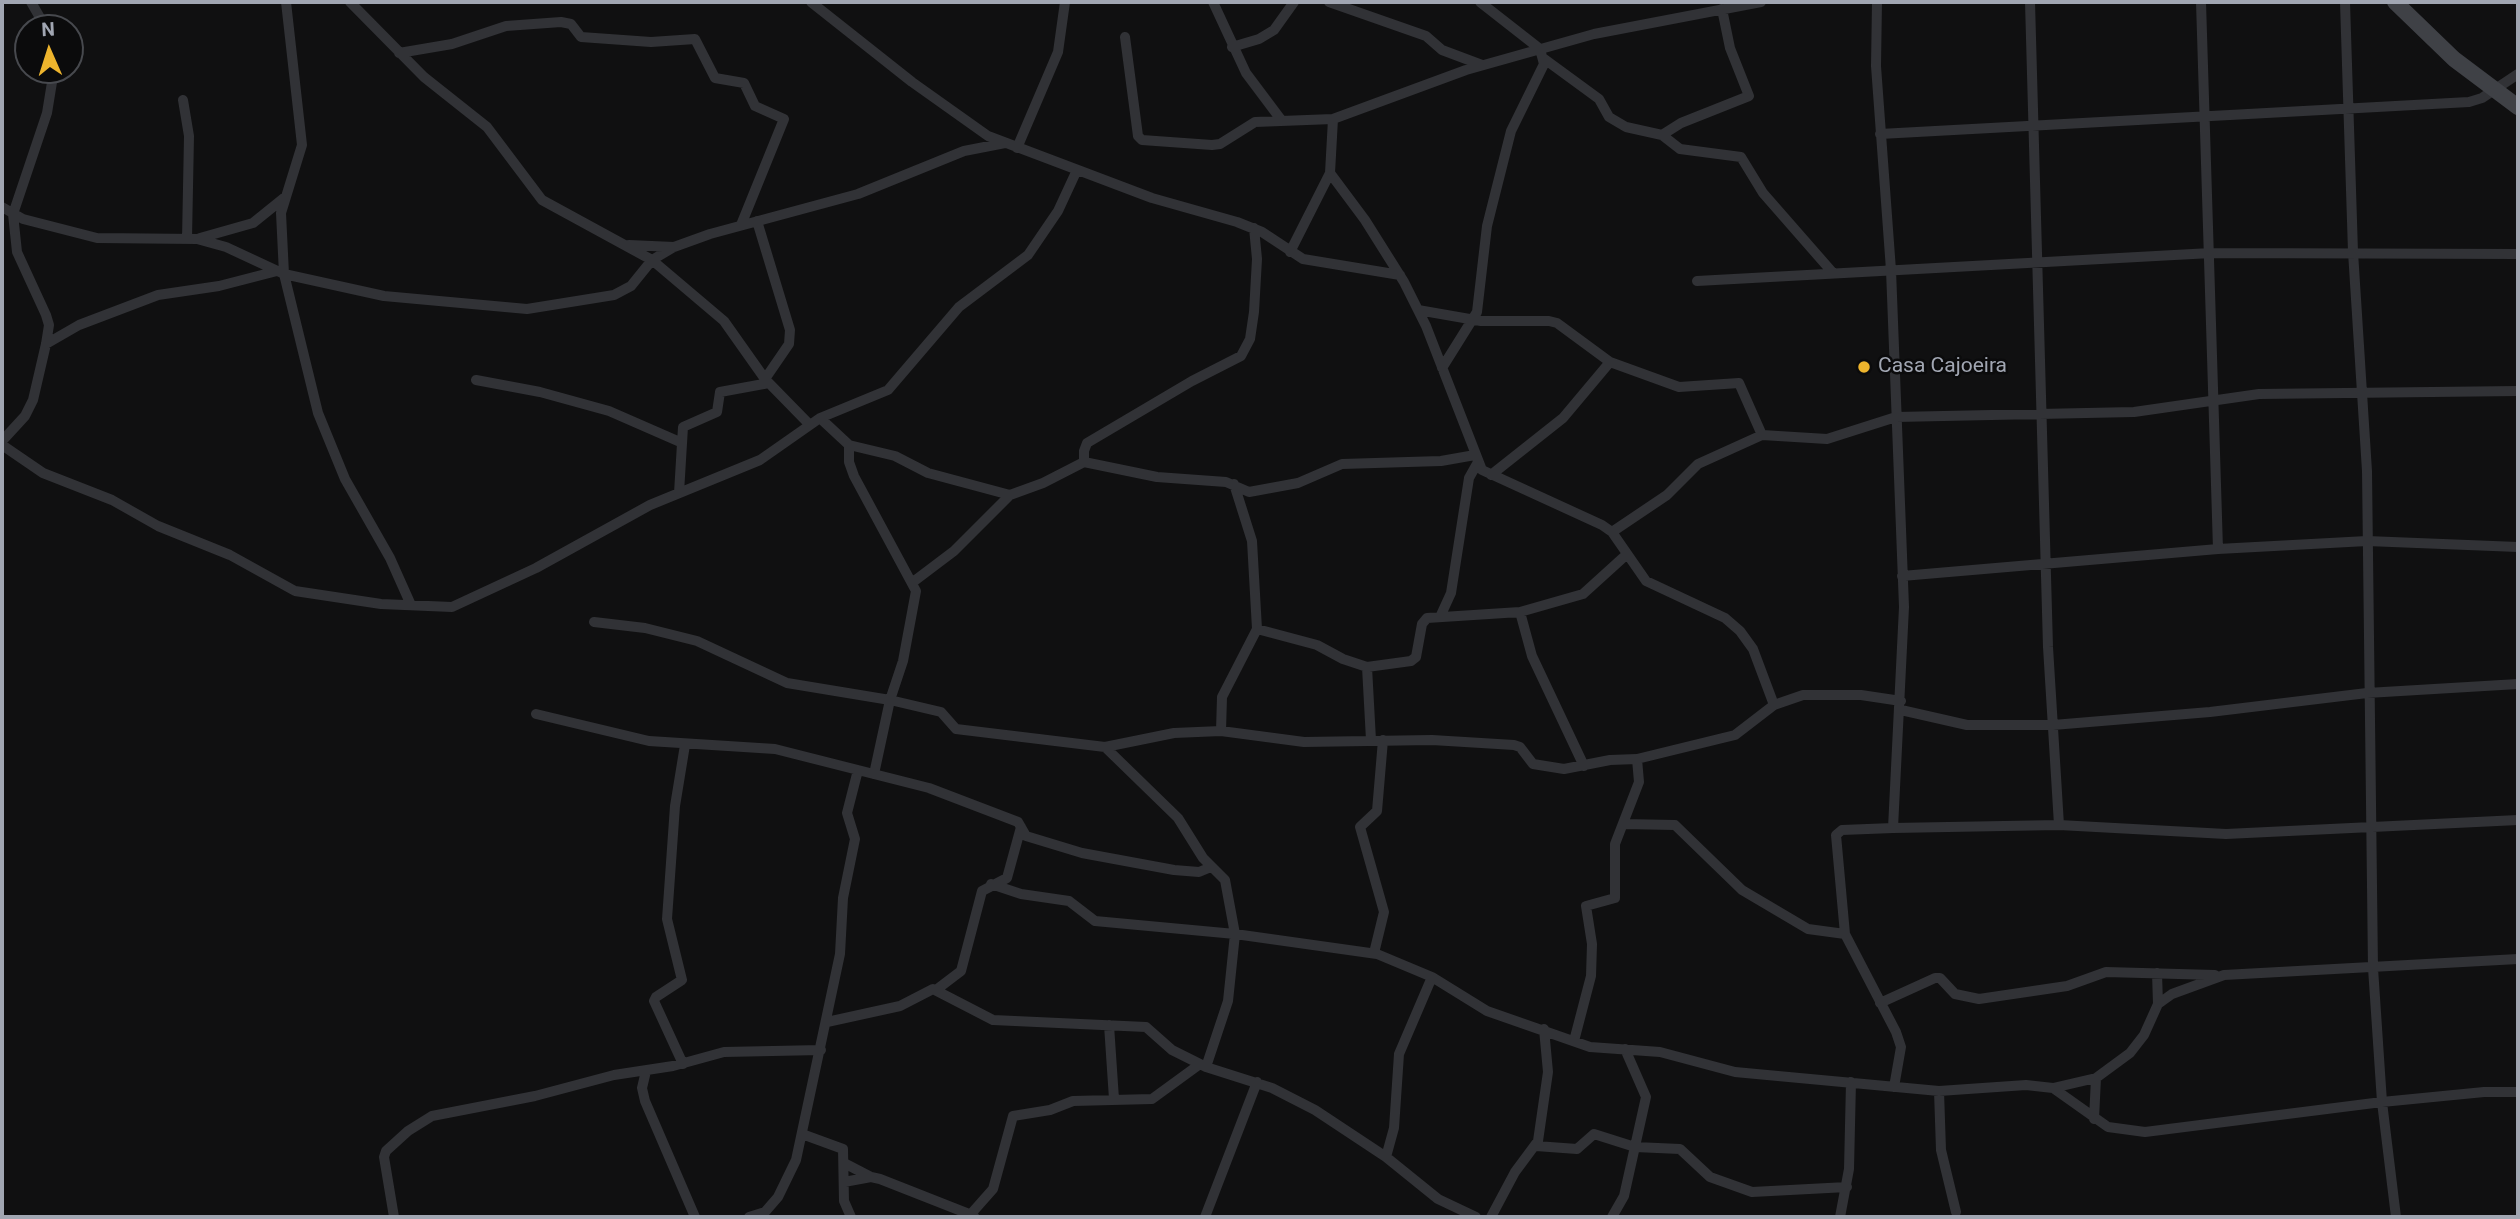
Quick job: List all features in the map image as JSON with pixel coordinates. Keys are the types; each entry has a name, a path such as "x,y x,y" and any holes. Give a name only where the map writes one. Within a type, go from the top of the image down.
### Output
{"main road":[{"path":"2400,4 2454,59 2518,107"}],"street":[{"path":"286,2 302,145 281,213 281,272 318,413 345,479 390,558 411,605"},
{"path":"350,2 424,78 487,127 542,200 652,260 724,321 767,381 849,445 895,456 928,473 1010,495 1019,494 1084,462 1157,477 1234,484 1249,492 1298,483 1342,464 1476,459"},
{"path":"811,2 912,82 988,136 1005,144 1152,198 1254,228 1290,252 1317,262 1400,275"},
{"path":"1017,148 1058,52 1066,2"},
{"path":"1213,2 1246,73 1282,121"},
{"path":"1232,47 1259,39 1274,30 1294,2"},
{"path":"1329,2 1363,7 1426,36 1442,50 1482,65"},
{"path":"1480,2 1599,99 1609,117 1626,127 1662,135 1680,149 1741,157 1763,193 1833,273"},
{"path":"1125,37 1136,130 1142,140 1212,145 1220,144 1250,123 1333,119 1482,65 1541,53 1639,24 1760,2"},
{"path":"1877,2 1880,134 1891,270 1902,576 1901,706 1893,828"},
{"path":"2030,2 2032,125 2039,260 2045,564 2059,825"},
{"path":"2202,2 2218,549"},
{"path":"2345,2 2353,252 2363,392 2373,968 2382,1102 2396,1217"},
{"path":"1662,135 1681,123 1749,96 1730,48 1722,9"},
{"path":"399,53 452,44 497,28 561,22 570,24 581,37 651,42 695,40 715,78 744,83 755,106 784,119 741,225"},
{"path":"1442,368 1473,319 1478,305 1487,226 1511,131 1535,85 1541,53"},
{"path":"1880,134 2469,102 2496,90 2518,74"},
{"path":"52,84 47,113 13,214 16,252 47,315 49,325 33,400 21,421 2,443 43,474 112,500 158,526 230,555 288,589 348,601 453,607 516,578 617,521 761,460 815,421 888,390 959,307 1028,255 1058,211 1077,170"},
{"path":"183,100 189,136 192,239"},
{"path":"1290,252 1330,173 1333,119"},
{"path":"2,207 13,214 97,238 192,239 226,247 281,272 384,296 527,309 614,295 631,286 652,260 674,247 741,225 888,184 964,151 1005,144"},
{"path":"1330,173 1365,220 1400,275 1418,310 1476,459 1491,475 1592,519 1612,532 1646,581 1725,618 1754,649 1774,705"},
{"path":"192,239 253,223 284,198"},
{"path":"679,493 680,442 686,424 717,412 720,392 767,381 789,344 790,330 757,221"},
{"path":"1084,462 1087,443 1192,381 1241,356 1248,346 1254,312 1257,259 1254,228"},
{"path":"626,245 674,247"},
{"path":"1697,281 2039,260 2211,253 2518,254"},
{"path":"46,344 70,328 158,295 219,286 281,272"},
{"path":"1418,310 1473,319 1557,323 1610,362 1679,387 1739,383 1762,435"},
{"path":"1491,475 1563,418 1610,362"},
{"path":"476,380 540,392 609,411 680,442"},
{"path":"1612,532 1667,495 1698,464 1762,435 1837,438 1896,417 2040,411 2134,412 2259,394 2518,391"},
{"path":"849,445 853,476 913,582 916,597 903,661 890,700 874,774"},
{"path":"1440,617 1451,593 1469,478 1476,459"},
{"path":"1221,731 1222,697 1257,629 1252,541 1234,484"},
{"path":"913,582 963,543 1010,495"},
{"path":"1902,576 2218,549 2367,541 2518,547"},
{"path":"1257,629 1317,645 1343,659 1367,667 1413,660 1424,620 1520,612 1583,594 1626,555"},
{"path":"1520,612 1532,656 1584,766"},
{"path":"594,622 645,628 697,641 787,683 890,700 941,712 956,729 1105,747 1174,733 1221,731 1304,742 1377,740 1514,745 1520,747 1533,764 1564,769 1637,759 1735,735 1774,705 1803,695 1837,694 1901,706 1967,724 2053,725 2210,712 2367,693 2518,684"},
{"path":"1367,667 1377,740 1377,811 1360,827 1384,907 1374,953"},
{"path":"536,714 625,737 685,745 775,749 929,788 1022,825 1026,836 1100,857 1174,870 1199,872 1211,867"},
{"path":"1119,743 1119,759"},
{"path":"684,1064 654,1001 656,996 682,980 667,919 675,806 685,745"},
{"path":"844,1163 871,1177 973,1216 993,1189 1013,1116 1050,1110 1073,1101 1152,1099 1203,1066 1228,1001 1235,934 1225,880 1211,867 1178,818 1105,747"},
{"path":"1574,1041 1591,976 1592,944 1586,905 1615,898 1615,845 1639,782 1637,759"},
{"path":"749,1217 765,1212 778,1197 796,1160 840,954 845,890 855,839 847,814 858,770"},
{"path":"1894,1087 1901,1047 1846,934 1836,835 1842,830 2059,825 2226,834 2518,820"},
{"path":"1623,824 1675,825 1742,890 1808,929 1846,934"},
{"path":"936,990 961,971 982,891 1007,878 1022,825"},
{"path":"991,884 1021,894 1069,901 1095,921 1235,934 1374,953 1432,977 1487,1010 1598,1049 1660,1052 1735,1072 1938,1091 2026,1085 2053,1088 2095,1078 2130,1053 2144,1035 2158,1004 2157,973"},
{"path":"1880,1003 1936,978 1940,978 1955,994 1979,999 2067,986 2106,972 2224,975 2518,959"},
{"path":"2158,1004 2172,994 2224,975"},
{"path":"1386,1157 1394,1128 1399,1054 1432,977"},
{"path":"827,1022 900,1006 930,990 936,990 993,1020 1146,1027 1172,1050 1203,1066 1257,1082 1315,1110 1386,1157 1438,1199 1476,1217"},
{"path":"1109,1024 1114,1100"},
{"path":"1491,1217 1515,1171 1536,1146 1547,1080 1544,1029"},
{"path":"1612,1217 1624,1196 1646,1091 1625,1049"},
{"path":"394,1217 384,1157 386,1151 408,1131 432,1116 535,1096 614,1075 684,1064 724,1052 821,1050"},
{"path":"646,1072 642,1088 645,1101 695,1217"},
{"path":"2094,1119 2095,1078"},
{"path":"1205,1217 1257,1082"},
{"path":"1840,1217 1847,1187 1851,1082"},
{"path":"2053,1088 2108,1127 2145,1132 2382,1102 2518,1092"},
{"path":"1938,1091 1941,1150 1956,1212"},
{"path":"802,1134 841,1146 844,1201 851,1217"},
{"path":"1536,1146 1577,1149 1581,1148 1588,1136 1594,1134 1635,1147 1681,1149 1710,1177 1752,1192 1847,1187"},
{"path":"844,1182 871,1177"}],"place":[{"name":"Casa Cajoeira","path":"1864,367"}]}
